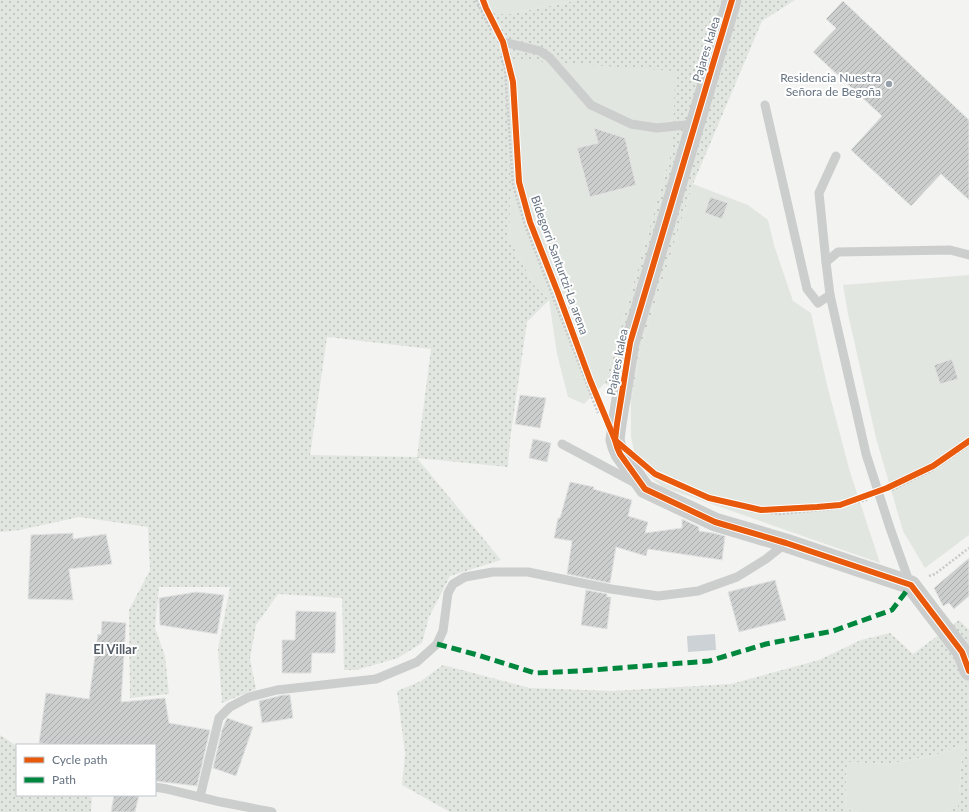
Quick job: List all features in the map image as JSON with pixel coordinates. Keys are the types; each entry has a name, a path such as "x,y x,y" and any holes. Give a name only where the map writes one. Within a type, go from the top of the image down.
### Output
{"street":[{"name":"Pajares kalea","path":"615,440 630,343 732,0"},
{"path":"615,440 620,454 645,489 715,522 786,543 911,585 962,652 969,671"}],"lane":[{"path":"503,42 540,51 550,57 591,105 631,124 657,128 695,124"},
{"path":"765,105 807,289 818,303 830,295"},
{"path":"836,156 819,193 830,295 866,454 890,528 911,585"},
{"path":"826,262 838,252 950,250 969,255"},
{"path":"562,444 645,489"},
{"path":"200,798 219,718 230,707 249,697 277,690 376,679 416,662 437,644 443,631 448,593 453,584 465,577 493,572 528,572 611,589 658,596 698,591 737,577 766,559 786,543"},
{"path":"156,788 167,789 200,798 272,812"}],"path":[{"path":"476,0 493,34"},
{"path":"483,0 503,42 513,82"},
{"path":"501,55 505,69 513,185 525,225 600,418"},
{"path":"516,136 519,182"},
{"path":"879,493 933,466 969,440"},
{"path":"746,508 761,510 840,505 879,493 890,492 931,471 969,445"},
{"path":"911,585 935,574 969,548"}],"shaded area":[{"path":"0,0 488,0 492,13 509,14 578,0 795,0 762,21 693,184 639,354 631,403 605,383 673,146 511,187 509,239 535,286 549,300 527,322 510,440 508,467 417,458 501,560 450,576 429,617 422,643 398,658 356,670 344,670 342,598 278,594 256,625 250,659 256,689 222,703 218,649 230,587 159,587 155,628 165,656 169,694 130,698 129,610 150,570 148,527 79,517 20,530 0,532","holes":["327,337 431,349 417,457 310,455"]},
{"path":"488,0 578,0 509,14 492,13"},
{"path":"504,59 675,71 673,146 605,383 584,404 568,397 557,354 549,300 535,286 509,239 511,187"},
{"path":"693,184 748,205 768,220 774,245 793,301 811,313 827,385 850,472 880,563 663,487 649,476 636,459 631,437 631,403 639,354"},
{"path":"969,275 969,535 925,568 903,531 876,438 848,314 843,285"},
{"path":"959,620 969,630 969,812 943,812 958,806 963,745 935,755 888,764 847,762 845,809 859,812 450,812 402,785 405,753 397,691 421,681 443,665 530,688 612,691 731,684 819,660 861,640 890,633 913,654"},
{"path":"715,634 716,650 688,652 687,636"},
{"path":"0,735 16,745 16,796 89,796 92,798 91,812 0,812"},
{"path":"963,745 958,807 943,812 859,812 845,809 847,762 888,764 935,755"}],"building":[{"name":"Residencia Nuestra Señora de Begoña","path":"843,1 969,120 969,200 941,174 911,206 851,150 882,116 813,52 836,28 826,19"},
{"path":"594,128 625,138 636,185 590,197 577,148 598,143"},
{"path":"710,197 728,203 722,219 705,213"},
{"path":"952,359 958,379 940,384 934,365"},
{"path":"520,395 546,398 540,428 515,424"},
{"path":"533,439 551,443 547,462 529,458"},
{"path":"570,482 594,487 593,489 632,500 628,516 648,522 645,533 682,528 682,519 699,527 699,531 725,536 722,560 648,549 646,556 616,547 610,583 567,574 572,541 554,538 558,518 560,518"},
{"path":"73,533 73,539 106,534 112,564 69,569 73,600 28,599 31,535"},
{"path":"969,558 969,596 954,609 949,603 943,606 934,588"},
{"path":"775,580 786,620 739,632 728,592"},
{"path":"586,590 607,594 607,597 611,597 607,629 581,625"},
{"path":"196,592 224,595 217,634 160,625 159,598"},
{"path":"296,611 336,612 335,653 312,653 311,673 282,673 282,640 295,640"},
{"path":"102,621 126,623 121,702 165,698 169,723 210,730 197,786 156,781 156,744 39,743 46,693 89,699 98,634 101,635"},
{"path":"283,695 290,695 293,718 262,723 259,701"},
{"path":"227,718 253,727 236,776 213,768 222,730"},
{"path":"114,796 139,796 135,812 111,812"}],"marked path":[{"path":"437,644 535,673 709,661 766,644 833,631 892,610 911,585"}],"cycle path":[{"name":"Bidegorri Santurtzi-La arena","path":"483,0 503,42 513,82 519,182 530,222 590,380 615,440 655,474 709,498 761,510 840,505 887,488 933,466 969,441"},
{"path":"732,0 630,343 617,424 615,440 617,447 620,454 645,489 715,522 786,543 911,585 962,652 969,671"}],"place":[{"name":"Residencia Nuestra Señora de Begoña","path":"889,84"}],"district":[{"name":"El Villar","path":"115,649"}]}
